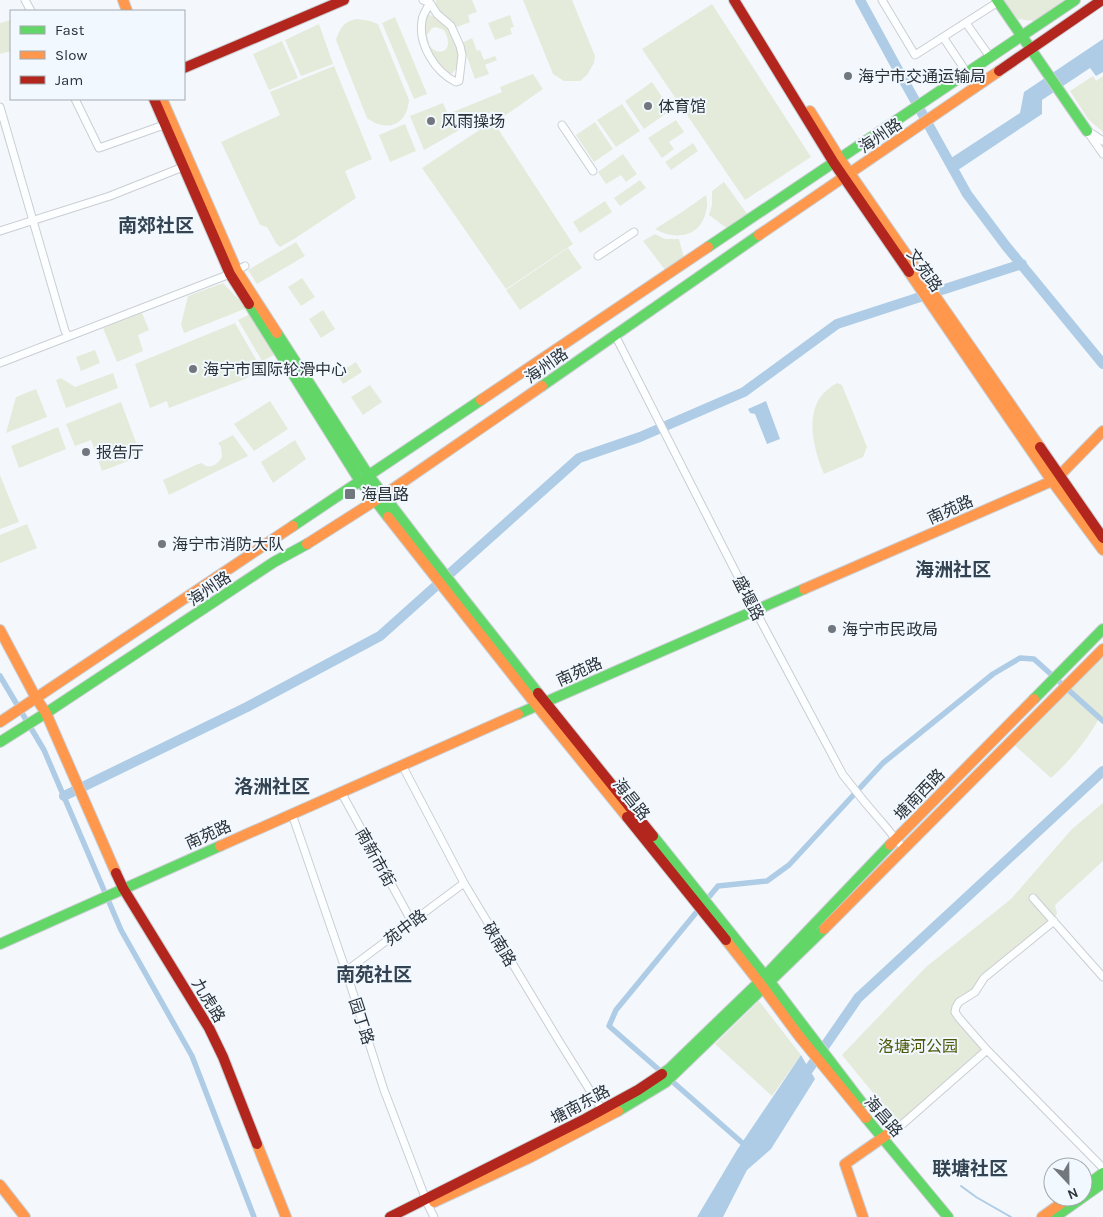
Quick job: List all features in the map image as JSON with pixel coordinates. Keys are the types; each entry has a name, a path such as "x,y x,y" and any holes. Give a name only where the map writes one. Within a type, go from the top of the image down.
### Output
{"main road":[{"path":"185,68 344,0"},
{"name":"文苑路","path":"734,0 846,175 1056,478 1103,550"},
{"name":"文苑路","path":"741,0 837,161"},
{"name":"海州路","path":"0,722 1075,0"},
{"name":"海州路","path":"0,742 274,562 312,541 379,498 1102,0"},
{"path":"998,1 1087,131"},
{"name":"海昌路","path":"154,100 164,125 187,166 237,270 364,478 541,704 764,982 841,1082 956,1217"},
{"name":"海昌路","path":"162,100 187,166"},
{"path":"1056,478 1103,431"},
{"name":"文苑路","path":"1056,478 1103,538"},
{"name":"南苑路","path":"0,944 95,900 1056,478"},
{"name":"塘南西路","path":"764,982 895,840 1103,629"},
{"path":"0,630 33,700"},
{"name":"塘南西路","path":"764,982 904,848 1103,649"},
{"name":"九虎路","path":"33,700 43,715 71,769 120,890 209,1028 223,1057 286,1217"},
{"name":"塘南东路","path":"390,1217 427,1202 666,1082 673,1070 764,982"},
{"name":"塘南东路","path":"604,1114 652,1081 673,1070"},
{"path":"863,1217 846,1164 886,1136"},
{"name":"海昌路","path":"886,1136 948,1217"},
{"path":"1055,1217 1103,1183"},
{"path":"0,1186 25,1217"},
{"name":"塘南东路","path":"404,1217 427,1202"},
{"path":"1042,1217 1056,1207"}],"street":[{"path":"422,0 430,3 437,14 451,26 462,55 459,81 456,82 443,74 434,63 422,38 422,20 430,3"},
{"path":"882,0 915,55 998,1"},
{"path":"966,23 990,57"},
{"path":"943,37 967,73"},
{"path":"75,100 99,148 164,125"},
{"path":"0,107 68,336"},
{"path":"562,125 593,171"},
{"path":"1087,131 1103,141"},
{"path":"1087,131 1103,154"},
{"path":"0,231 110,196 187,166"},
{"path":"598,256 634,232"},
{"path":"0,363 237,270"},
{"name":"盛堰路","path":"615,335 755,610 843,775 895,840 904,848"},
{"name":"硖南路","path":"402,765 464,883 604,1114"},
{"name":"南新市街","path":"341,792 412,922"},
{"name":"园丁路","path":"292,814 384,1090 434,1217"},
{"name":"苑中路","path":"346,972 464,883"},
{"path":"1033,898 1103,977"},
{"path":"1054,921 984,978 975,992 959,1002 956,1012 987,1050 1103,1168"},
{"path":"886,1136 987,1050"}],"green space":[{"path":"436,0 472,0 477,12 468,15 470,22 457,27 439,12"},
{"path":"523,0 572,0 595,56 594,63 587,75 580,81 564,81 553,74"},
{"path":"1004,0 1064,0 1034,21 1017,19"},
{"path":"712,4 811,157 745,200 642,49"},
{"path":"428,14 446,25 456,40 459,58 457,68 452,74 440,67 426,48 430,46 432,49 441,52 446,49 448,43 444,30 436,27 432,28 427,35 429,43 425,44 423,32 426,15"},
{"path":"510,15 514,27 510,28 512,34 495,40 488,23"},
{"path":"395,17 427,94 414,99 382,23"},
{"path":"357,19 378,24 409,100 404,115 395,124 382,125 374,123 367,118 336,40 343,26 349,21"},
{"path":"10,20 10,51 0,54 0,23"},
{"path":"319,24 333,64 301,76 285,40"},
{"path":"472,38 477,51 480,50 484,60 495,56 497,60 485,65 489,74 475,79 462,43"},
{"path":"282,41 298,78 269,90 253,54"},
{"path":"334,66 372,159 345,171 356,198 280,247 267,227 260,225 221,142 280,115 270,92"},
{"path":"533,74 543,89 500,119 493,111 424,150 410,116 443,103 448,114 502,92 500,87"},
{"path":"1093,76 1096,81 1103,76 1103,132 1088,119 1070,91"},
{"name":"体育馆","path":"652,82 671,110 644,129 625,101"},
{"path":"622,104 640,131 616,147 597,120"},
{"path":"676,120 684,132 669,142 674,149 662,158 648,138"},
{"path":"493,121 573,244 506,289 422,168"},
{"path":"595,122 613,149 594,162 576,135"},
{"path":"405,124 416,151 390,162 379,135"},
{"path":"693,143 698,151 671,170 665,162"},
{"path":"623,154 637,174 626,182 621,175 606,184 598,172"},
{"path":"640,180 646,188 620,206 614,198"},
{"path":"724,182 748,215 728,229 709,215 712,205 712,191"},
{"path":"706,195 707,207 703,220 693,231 686,234 671,235 655,229 682,212"},
{"path":"605,201 612,212 580,233 573,222"},
{"path":"655,234 665,239 679,239 684,258 666,271 643,241"},
{"path":"296,242 305,256 257,284 248,270"},
{"path":"568,248 582,268 520,310 506,290"},
{"path":"302,278 315,297 301,306 288,287"},
{"path":"223,283 247,308 184,333 181,324 188,296"},
{"path":"323,310 335,329 321,338 309,319"},
{"path":"142,313 149,330 138,335 143,351 117,362 103,328"},
{"path":"250,314 274,355 262,361 238,320"},
{"name":"海宁市国际轮滑中心","path":"235,323 258,363 258,370 245,379 169,408 167,401 150,408 135,364"},
{"path":"95,350 100,363 81,371 76,357"},
{"path":"356,362 362,372 343,384 337,374"},
{"path":"113,373 118,388 66,408 56,380 61,378 75,387"},
{"path":"837,383 842,385 867,447 863,457 824,474 813,437 813,417 819,399"},
{"path":"370,385 382,402 363,415 351,397"},
{"path":"36,389 47,417 6,433 16,397"},
{"path":"270,401 288,429 254,451 234,424"},
{"path":"121,402 141,456 102,471 91,440 75,446 66,424"},
{"path":"58,427 66,449 19,468 11,446"},
{"path":"233,435 248,456 169,495 163,480 198,464 202,463 210,466 216,464 222,457 221,447 218,443"},
{"path":"295,440 306,459 273,483 261,462"},
{"path":"0,475 19,522 0,529"},
{"path":"27,524 37,548 0,563 0,535"},
{"path":"1103,657 1103,719 1099,718 1078,750 1051,778 1010,741"},
{"name":"洛塘河公园","path":"1103,803 1103,861 1055,905 1057,913 1054,921 959,1002 955,1012 987,1050 900,1126 842,1055 926,967 1011,899 1072,829"},
{"path":"759,1001 801,1055 772,1096 715,1044"}],"water":[{"path":"1103,39 1103,72 1096,76 1090,68 1042,100 1042,114 955,172 948,160 1020,113 1024,92"},
{"path":"766,401 780,439 767,444 755,414 750,413 748,409"},
{"path":"801,1055 815,1079 771,1149 747,1170 723,1217 697,1217 737,1150"}],"waterway":[{"path":"860,0 967,194 1006,246 1103,364"},
{"path":"64,796 247,707 380,636 579,458 640,437 744,392 837,324 1022,264"},
{"path":"747,1147 609,1026 616,1010 718,886 767,881 789,865 883,763 993,674 1020,658 1034,659 1103,721"},
{"path":"0,676 44,750 121,930 192,1056 254,1217"},
{"path":"802,1079 858,998 1103,771"},
{"path":"961,1186 1011,1217"}],"traffic: fast":[{"path":"997,0 1087,131"},
{"path":"708,247 1075,0"},
{"path":"542,386 759,235"},
{"path":"249,304 360,481 388,517"},
{"path":"277,333 369,476 538,693"},
{"path":"293,526 481,400"},
{"path":"0,742 274,562 307,544"},
{"path":"518,714 804,589"},
{"path":"1034,699 1103,629"},
{"path":"653,836 770,982 862,1103"},
{"path":"662,1074 759,982 890,845"},
{"path":"0,944 220,846"},
{"path":"618,1111 666,1082 824,929"},
{"path":"866,1118 948,1217"},
{"path":"1093,1180 1103,1173"},
{"path":"1055,1217 1103,1183"}],"traffic: slow":[{"path":"123,0 127,10"},
{"path":"759,235 999,71"},
{"path":"162,100 237,271 277,333"},
{"path":"810,111 840,159 1040,447"},
{"path":"481,400 708,247"},
{"path":"909,272 1052,481 1103,550"},
{"path":"307,544 384,495 542,386"},
{"path":"804,589 1052,481 1103,431"},
{"path":"388,517 627,817"},
{"path":"0,722 293,526"},
{"path":"0,630 46,713 116,873"},
{"path":"824,929 1103,649"},
{"path":"890,845 1034,699"},
{"path":"220,846 518,714"},
{"path":"726,940 799,1036 866,1118"},
{"path":"434,1202 529,1158 618,1111"},
{"path":"863,1217 845,1164 888,1134"},
{"path":"257,1144 286,1217"},
{"path":"0,1185 25,1217"},
{"path":"1042,1217 1056,1207"}],"traffic: jam":[{"path":"185,68 344,0"},
{"path":"734,0 834,163 909,272"},
{"path":"999,71 1102,0"},
{"path":"154,100 230,274 249,304"},
{"path":"1040,447 1103,538"},
{"path":"538,693 653,836"},
{"path":"627,817 726,940"},
{"path":"116,873 123,888 209,1028 223,1057 257,1144"},
{"path":"390,1217 585,1119 638,1090 662,1074"}],"place":[{"name":"海宁市交通运输局","path":"848,76"},
{"name":"体育馆","path":"648,106"},
{"name":"风雨操场","path":"431,121"},
{"name":"海宁市国际轮滑中心","path":"193,369"},
{"name":"报告厅","path":"86,452"},
{"name":"海昌路","path":"350,494"},
{"name":"海宁市消防大队","path":"162,544"},
{"name":"海宁市民政局","path":"832,629"}],"district":[{"name":"南郊社区","path":"156,225"},
{"name":"海洲社区","path":"953,569"},
{"name":"洛洲社区","path":"272,786"},
{"name":"南苑社区","path":"374,974"},
{"name":"联塘社区","path":"970,1168"}]}
